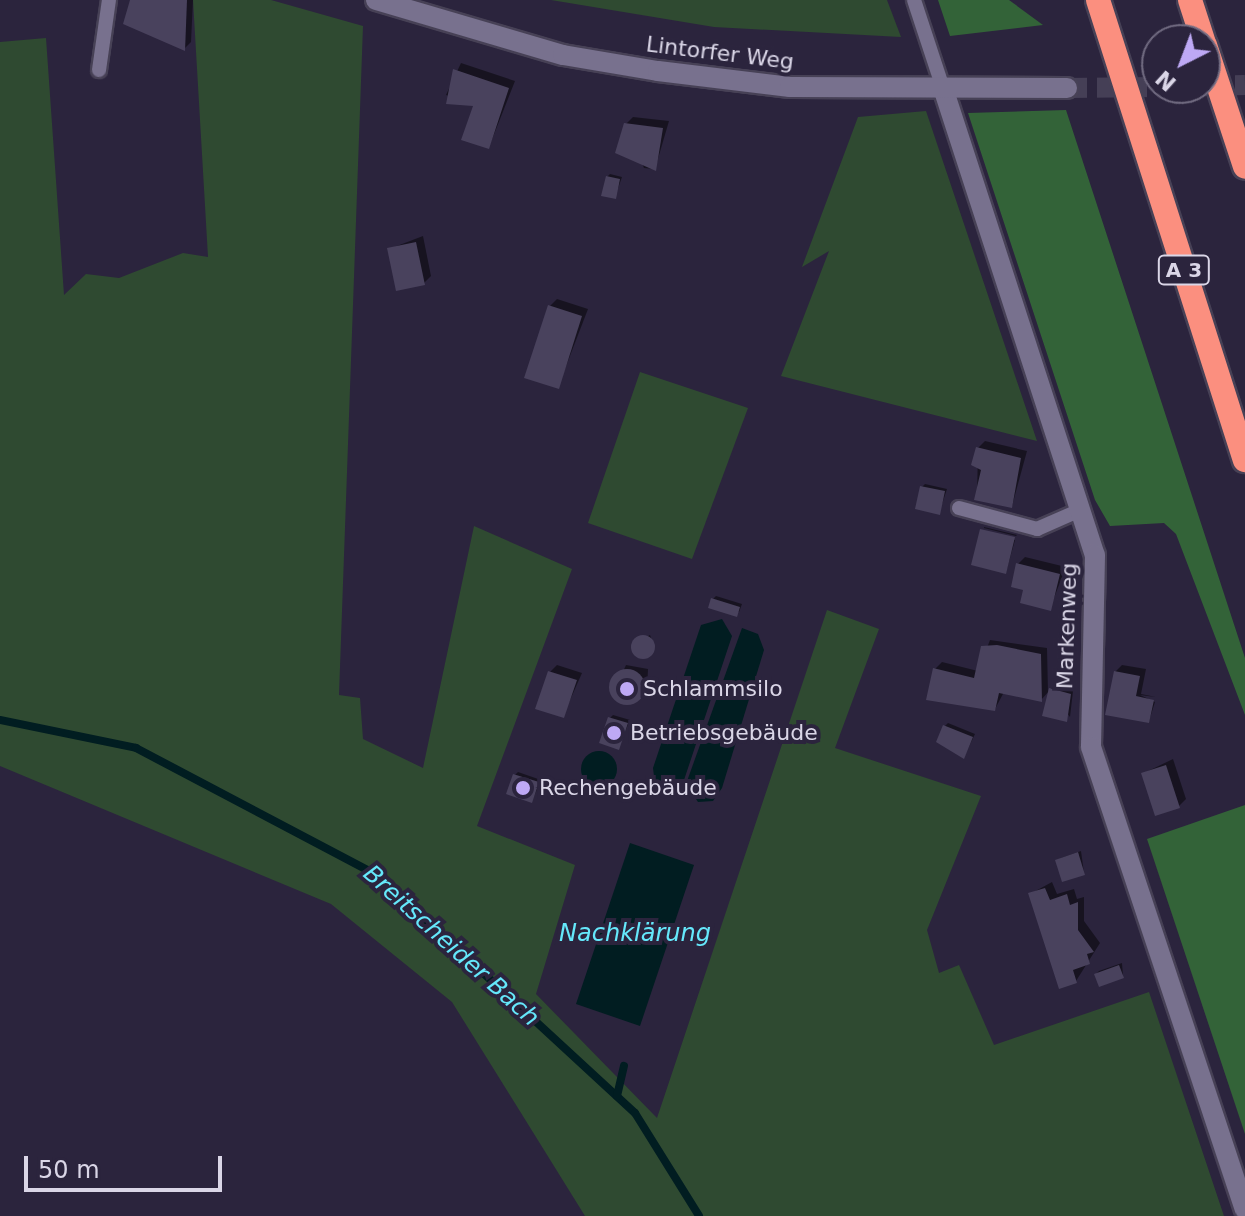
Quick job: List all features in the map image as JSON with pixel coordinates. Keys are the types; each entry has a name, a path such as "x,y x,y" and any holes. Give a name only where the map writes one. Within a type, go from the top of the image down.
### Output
{"highway":[{"path":"1091,0 1123,81"},
{"name":"A 3","path":"1098,0 1245,460"},
{"path":"1190,0 1198,24"},
{"path":"1221,94 1245,167"}],"street":[{"name":"Lintorfer Weg","path":"376,0 563,55 658,71 790,87 944,91 1067,88"},
{"name":"Markenweg","path":"944,91 1095,555 1091,747 1245,1209"}],"lane":[{"path":"99,70 109,0"},
{"name":"Markenweg","path":"914,0 944,91"},
{"path":"959,508 1037,529 1080,510"}],"green space":[{"path":"193,0 271,0 363,26 339,695 360,698 363,739 423,768 474,526 572,569 477,826 575,865 536,994 657,1118 827,610 879,629 835,748 981,796 927,930 939,973 959,965 994,1045 1149,992 1224,1216 585,1216 452,1002 331,904 0,766 0,42 46,38 64,295 86,274 119,278 183,253 208,257"},
{"path":"551,0 887,0 901,37 714,27"},
{"path":"938,0 1009,0 1043,25 950,36"},
{"path":"1066,110 1245,658 1245,715 1176,534 1164,523 1110,526 1095,500 968,113"},
{"path":"926,111 1037,441 781,376 829,251 802,267 858,117"},
{"path":"640,372 748,408 692,559 588,523"},
{"path":"1245,805 1245,1134 1147,839"}],"water":[{"path":"722,619 732,636 683,783 668,793 655,784 653,768 701,625"},
{"path":"742,628 758,634 764,650 722,788 713,801 698,802 686,784"},
{"path":"599,751 612,756 617,769 612,782 599,787 586,782 581,769 586,756"},
{"name":"Nachklärung","path":"630,843 694,865 640,1026 576,1004"}],"building":[{"path":"130,0 187,0 185,51 123,24"},
{"path":"453,69 509,88 489,149 461,140 473,106 446,104"},
{"path":"624,123 663,128 656,171 615,153"},
{"path":"606,176 620,179 616,199 601,196"},
{"path":"416,242 425,285 396,291 387,248"},
{"path":"548,305 582,316 559,389 524,378"},
{"path":"976,447 1021,458 1012,508 974,500 981,470 971,465"},
{"path":"920,486 945,491 940,515 915,509"},
{"path":"980,529 1015,537 1006,574 971,565"},
{"path":"1016,563 1060,574 1051,611 1020,603 1023,590 1011,587"},
{"path":"711,598 740,607 737,617 708,608"},
{"name":"Schlammsilo","path":"643,635 651,639 655,647 651,655 643,659 635,655 631,647 635,639"},
{"path":"997,645 1041,654 1042,702 999,693 995,711 926,700 933,668 974,678 981,646"},
{"name":"Schlammsilo","path":"627,669 640,674 645,687 640,700 627,705 614,700 609,687 614,674"},
{"path":"548,671 577,680 564,718 535,709"},
{"path":"1114,671 1140,676 1136,696 1154,700 1149,723 1105,715"},
{"path":"1049,688 1071,694 1067,722 1042,716"},
{"name":"Betriebsgebäude","path":"608,717 628,723 619,750 599,743"},
{"path":"943,725 973,737 964,759 936,742"},
{"path":"1166,765 1180,808 1155,816 1141,773"},
{"name":"Rechengebäude","path":"513,774 539,782 532,803 506,794"},
{"path":"1078,852 1085,875 1062,882 1055,860"},
{"path":"1045,888 1050,900 1067,894 1070,905 1078,902 1078,930 1094,952 1087,954 1090,964 1073,970 1077,983 1059,989 1028,893"},
{"path":"1119,965 1124,978 1099,987 1094,974"}],"waterway":[{"name":"Breitscheider Bach","path":"0,720 136,748 377,875 635,1113 699,1216"},
{"path":"617,1096 624,1066"}],"tunnel":[{"path":"1221,86 1245,85"},
{"path":"1067,88 1141,87"}],"place":[{"name":"Schlammsilo","path":"627,689"},
{"name":"Betriebsgebäude","path":"614,733"},
{"name":"Rechengebäude","path":"523,788"}]}
